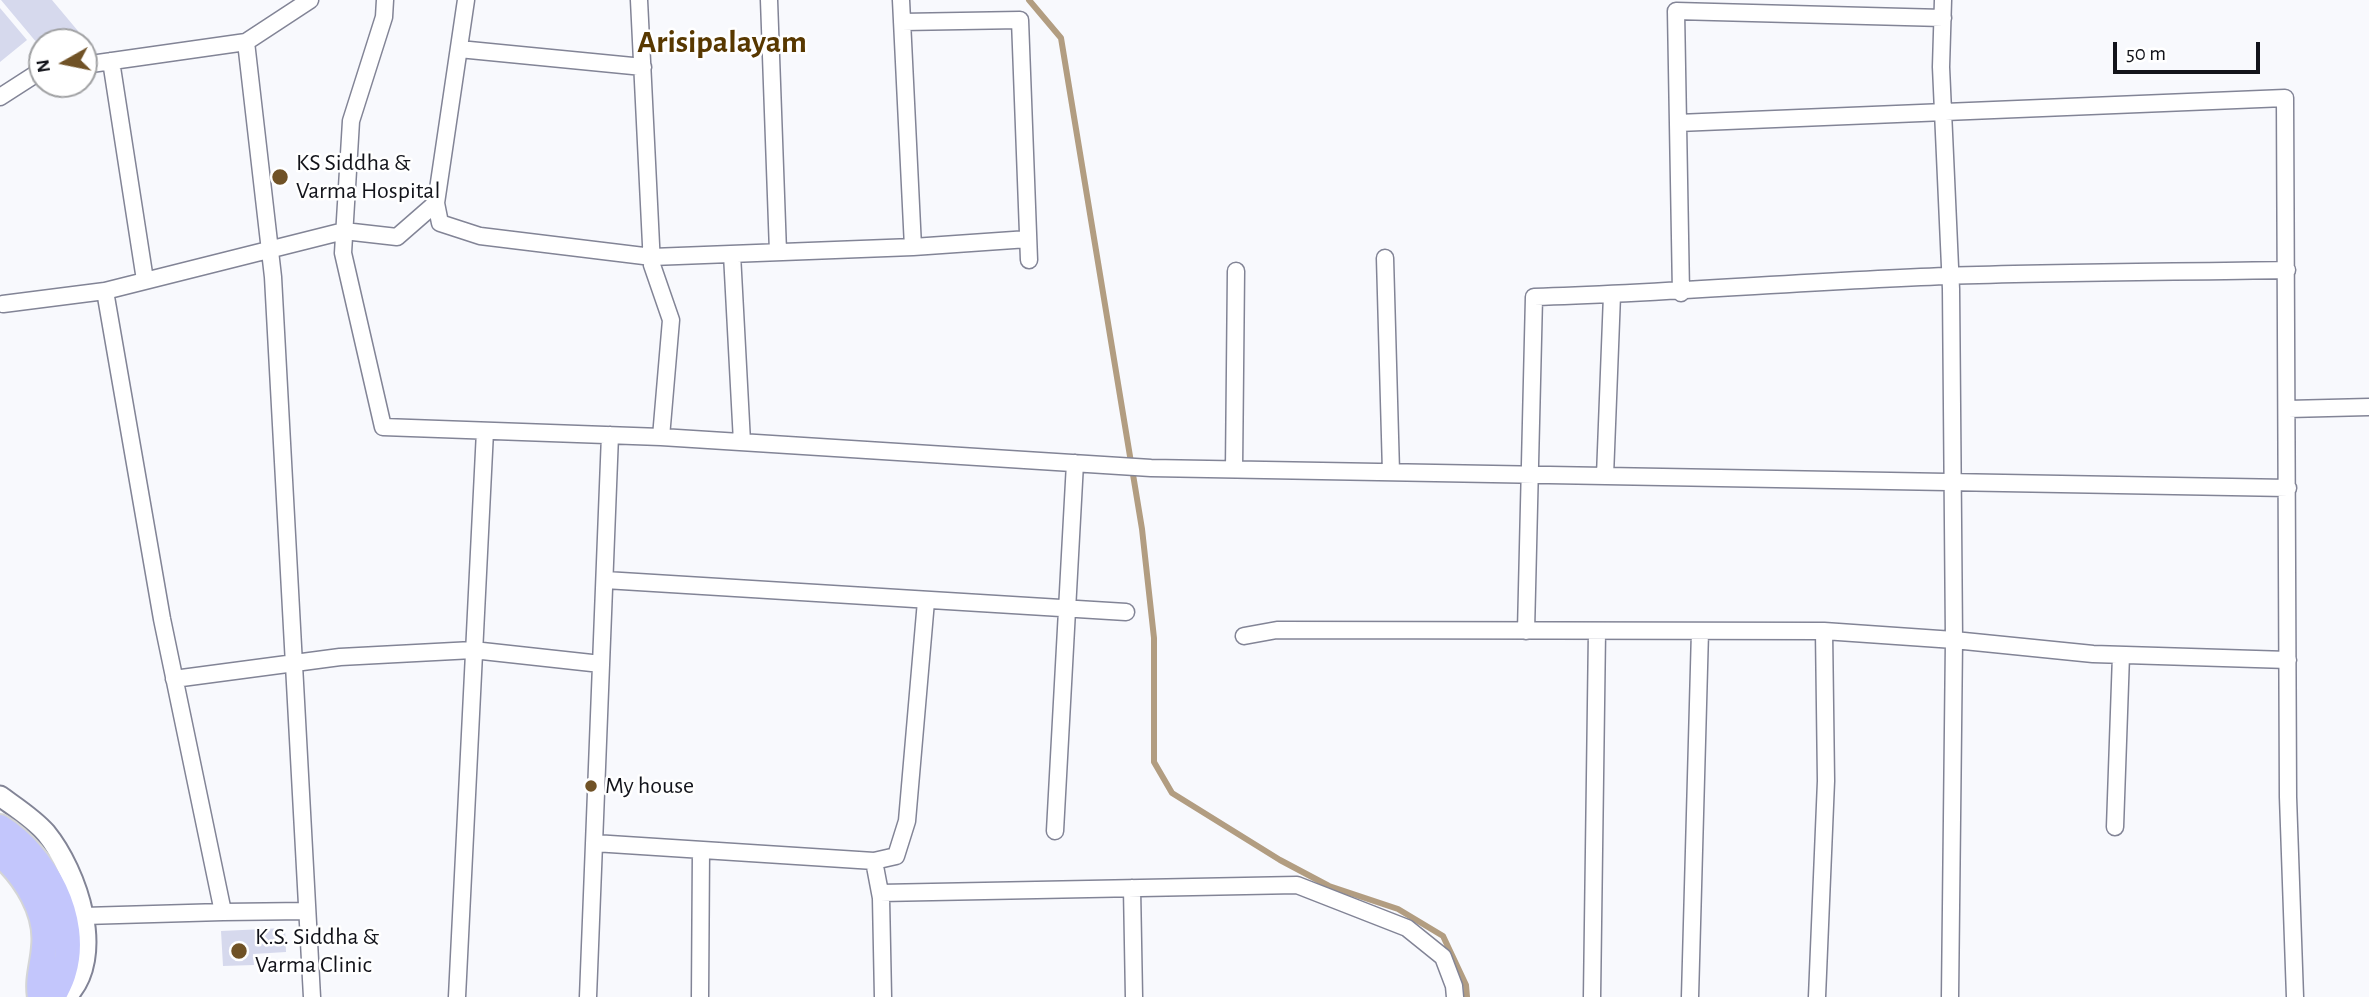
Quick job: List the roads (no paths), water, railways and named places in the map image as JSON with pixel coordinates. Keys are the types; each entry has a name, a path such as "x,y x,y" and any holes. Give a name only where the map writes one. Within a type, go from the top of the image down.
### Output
{"main road":[{"path":"0,827 36,859 55,891 66,932 64,972 53,997"},
{"path":"0,854 22,877 37,908 45,946 41,961 40,997"}],"street":[{"path":"98,63 246,42 310,0"},
{"path":"385,0 384,17 351,121 343,253 383,427 661,437 1132,466 2288,488"},
{"path":"466,0 436,203 440,223 480,236 652,257 913,247 1028,239"},
{"path":"639,0 652,257 671,320 661,437"},
{"path":"769,0 778,253"},
{"path":"901,0 913,247"},
{"path":"1944,0 1943,111 1950,276 1954,640 1950,997"},
{"path":"1681,293 1676,12 1943,18"},
{"path":"902,22 1020,20 1028,260"},
{"path":"246,42 270,248 312,997"},
{"path":"459,49 643,67"},
{"path":"111,61 145,280"},
{"path":"0,97 28,80"},
{"path":"1678,122 2285,98 2288,797 2295,997"},
{"path":"3,304 105,290 345,231 397,237 436,203"},
{"path":"732,254 742,442"},
{"path":"1385,258 1391,472"},
{"path":"1527,631 1534,297 1681,293 1747,285 1950,276 2287,270"},
{"path":"1234,469 1236,271"},
{"path":"105,290 174,679 223,912"},
{"path":"1605,476 1612,295"},
{"path":"2288,409 2369,407"},
{"path":"457,997 485,431"},
{"path":"588,997 610,435"},
{"path":"1055,831 1075,463"},
{"path":"605,580 1126,612"},
{"path":"594,843 874,861 896,856 907,821 926,601"},
{"path":"1244,636 1277,630 1824,631 2120,655 2288,660"},
{"path":"1592,997 1597,631"},
{"path":"1690,997 1700,631"},
{"path":"1817,997 1826,781 1824,631"},
{"path":"174,679 340,657 473,650 601,664"},
{"path":"2115,827 2120,655"},
{"path":"0,796 45,831 70,868 84,916 85,957 73,990 66,997"},
{"path":"700,997 701,850"},
{"path":"874,861 880,893 883,997"},
{"path":"880,893 1297,885 1407,928 1443,957 1454,986 1455,997"},
{"path":"1132,888 1134,997"},
{"path":"84,916 307,911"}],"waterway":[{"path":"1029,0 1061,38 1142,529 1154,638 1154,762 1172,793 1280,860 1329,886 1398,909 1443,936 1466,985 1467,997"}],"place":[{"name":"KS Siddha & Varma Hospital","path":"280,177"},
{"name":"My house","path":"591,786"},
{"name":"K.S. Siddha & Varma Clinic","path":"239,951"}],"district":[{"name":"Arisipalayam","path":"722,42"}]}
